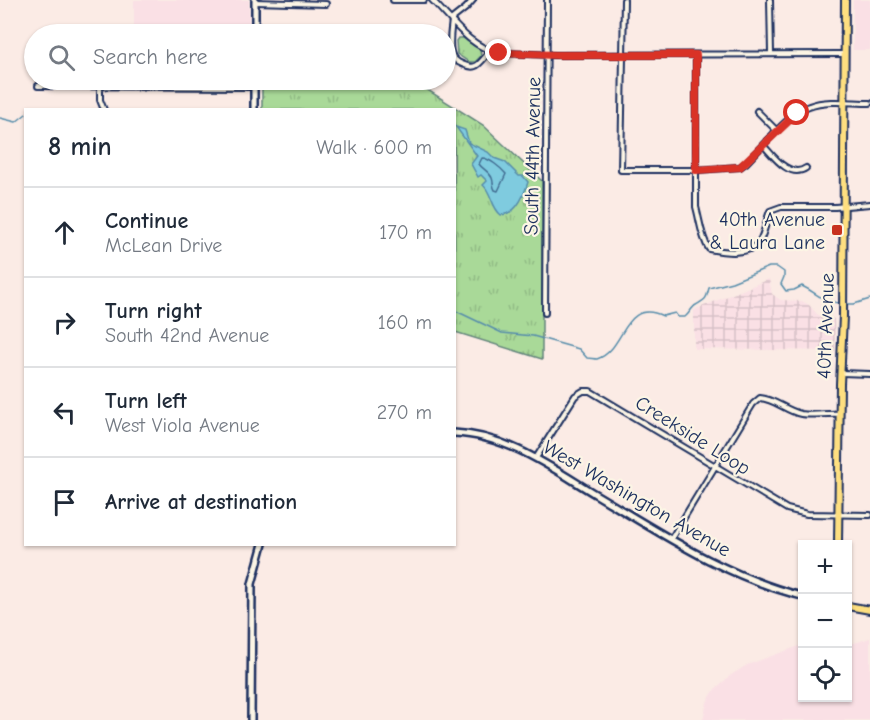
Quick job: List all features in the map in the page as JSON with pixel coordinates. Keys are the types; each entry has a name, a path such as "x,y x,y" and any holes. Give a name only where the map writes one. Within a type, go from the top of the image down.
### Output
{"main road":[{"name":"40th Avenue","path":"838,540 843,316 845,0"},
{"path":"255,1 255,24"},
{"path":"254,90 254,108"},
{"name":"West Washington Avenue","path":"456,432 499,442 536,458 671,539 733,573 798,595"},
{"path":"251,720 252,584 262,546"},
{"path":"852,607 870,610"}],"street":[{"path":"393,0 424,0"},
{"path":"432,0 455,24"},
{"path":"452,24 452,20 473,0"},
{"name":"South 44th Avenue","path":"545,313 547,0"},
{"path":"624,0 621,170 696,170 740,167 807,106 870,103"},
{"path":"770,0 771,53"},
{"path":"255,1 326,4"},
{"path":"456,25 472,42 490,51 696,55 845,54"},
{"path":"456,60 468,67 477,66 490,51"},
{"path":"696,55 696,207 703,241 709,249 724,253 749,250 758,244 770,211 781,207 835,207 870,204"},
{"path":"100,90 103,108"},
{"path":"757,111 777,131"},
{"path":"764,146 783,166 792,171 801,172 807,168"},
{"path":"841,373 870,374"},
{"name":"Creekside Loop","path":"536,458 575,396 583,391 590,391 787,510 839,516 870,515"},
{"path":"671,539 753,404 760,398 771,400 786,409 802,414 840,414"}],"shaded area":[{"path":"134,0 249,0 249,24 134,24"},
{"path":"853,0 870,0 870,50 853,50"},
{"path":"769,279 772,294 781,300 802,301 818,315 834,319 835,351 694,349 694,310"},
{"path":"870,638 870,720 703,720 707,702 715,689 731,675 747,665 798,646 798,702 852,702 852,644"}],"green space":[{"path":"458,38 463,38 480,50 481,56 475,62 469,62 457,54 456,41"},
{"path":"262,90 428,90 483,125 542,181 542,359 456,332 456,108 262,108"}],"water":[{"path":"456,127 465,130 469,143 505,162 528,182 516,208 507,214 501,215 495,208 483,185 487,181 481,175 478,177 471,164 477,156"}],"waterway":[{"path":"0,118 16,122 24,116"},
{"path":"456,311 502,333 533,336 579,349 587,358 597,359 614,346 632,319 640,314 650,312 663,316 675,313 678,317 685,317 705,299 709,288 732,282 769,267 777,267 784,272 781,284 786,291 802,286 825,299 842,303"},
{"path":"847,304 870,299"}],"place":[{"name":"40th Avenue & Laura Lane","path":"837,230"}],"route":[{"path":"499,53 696,55 696,170 740,167 797,113"}]}
